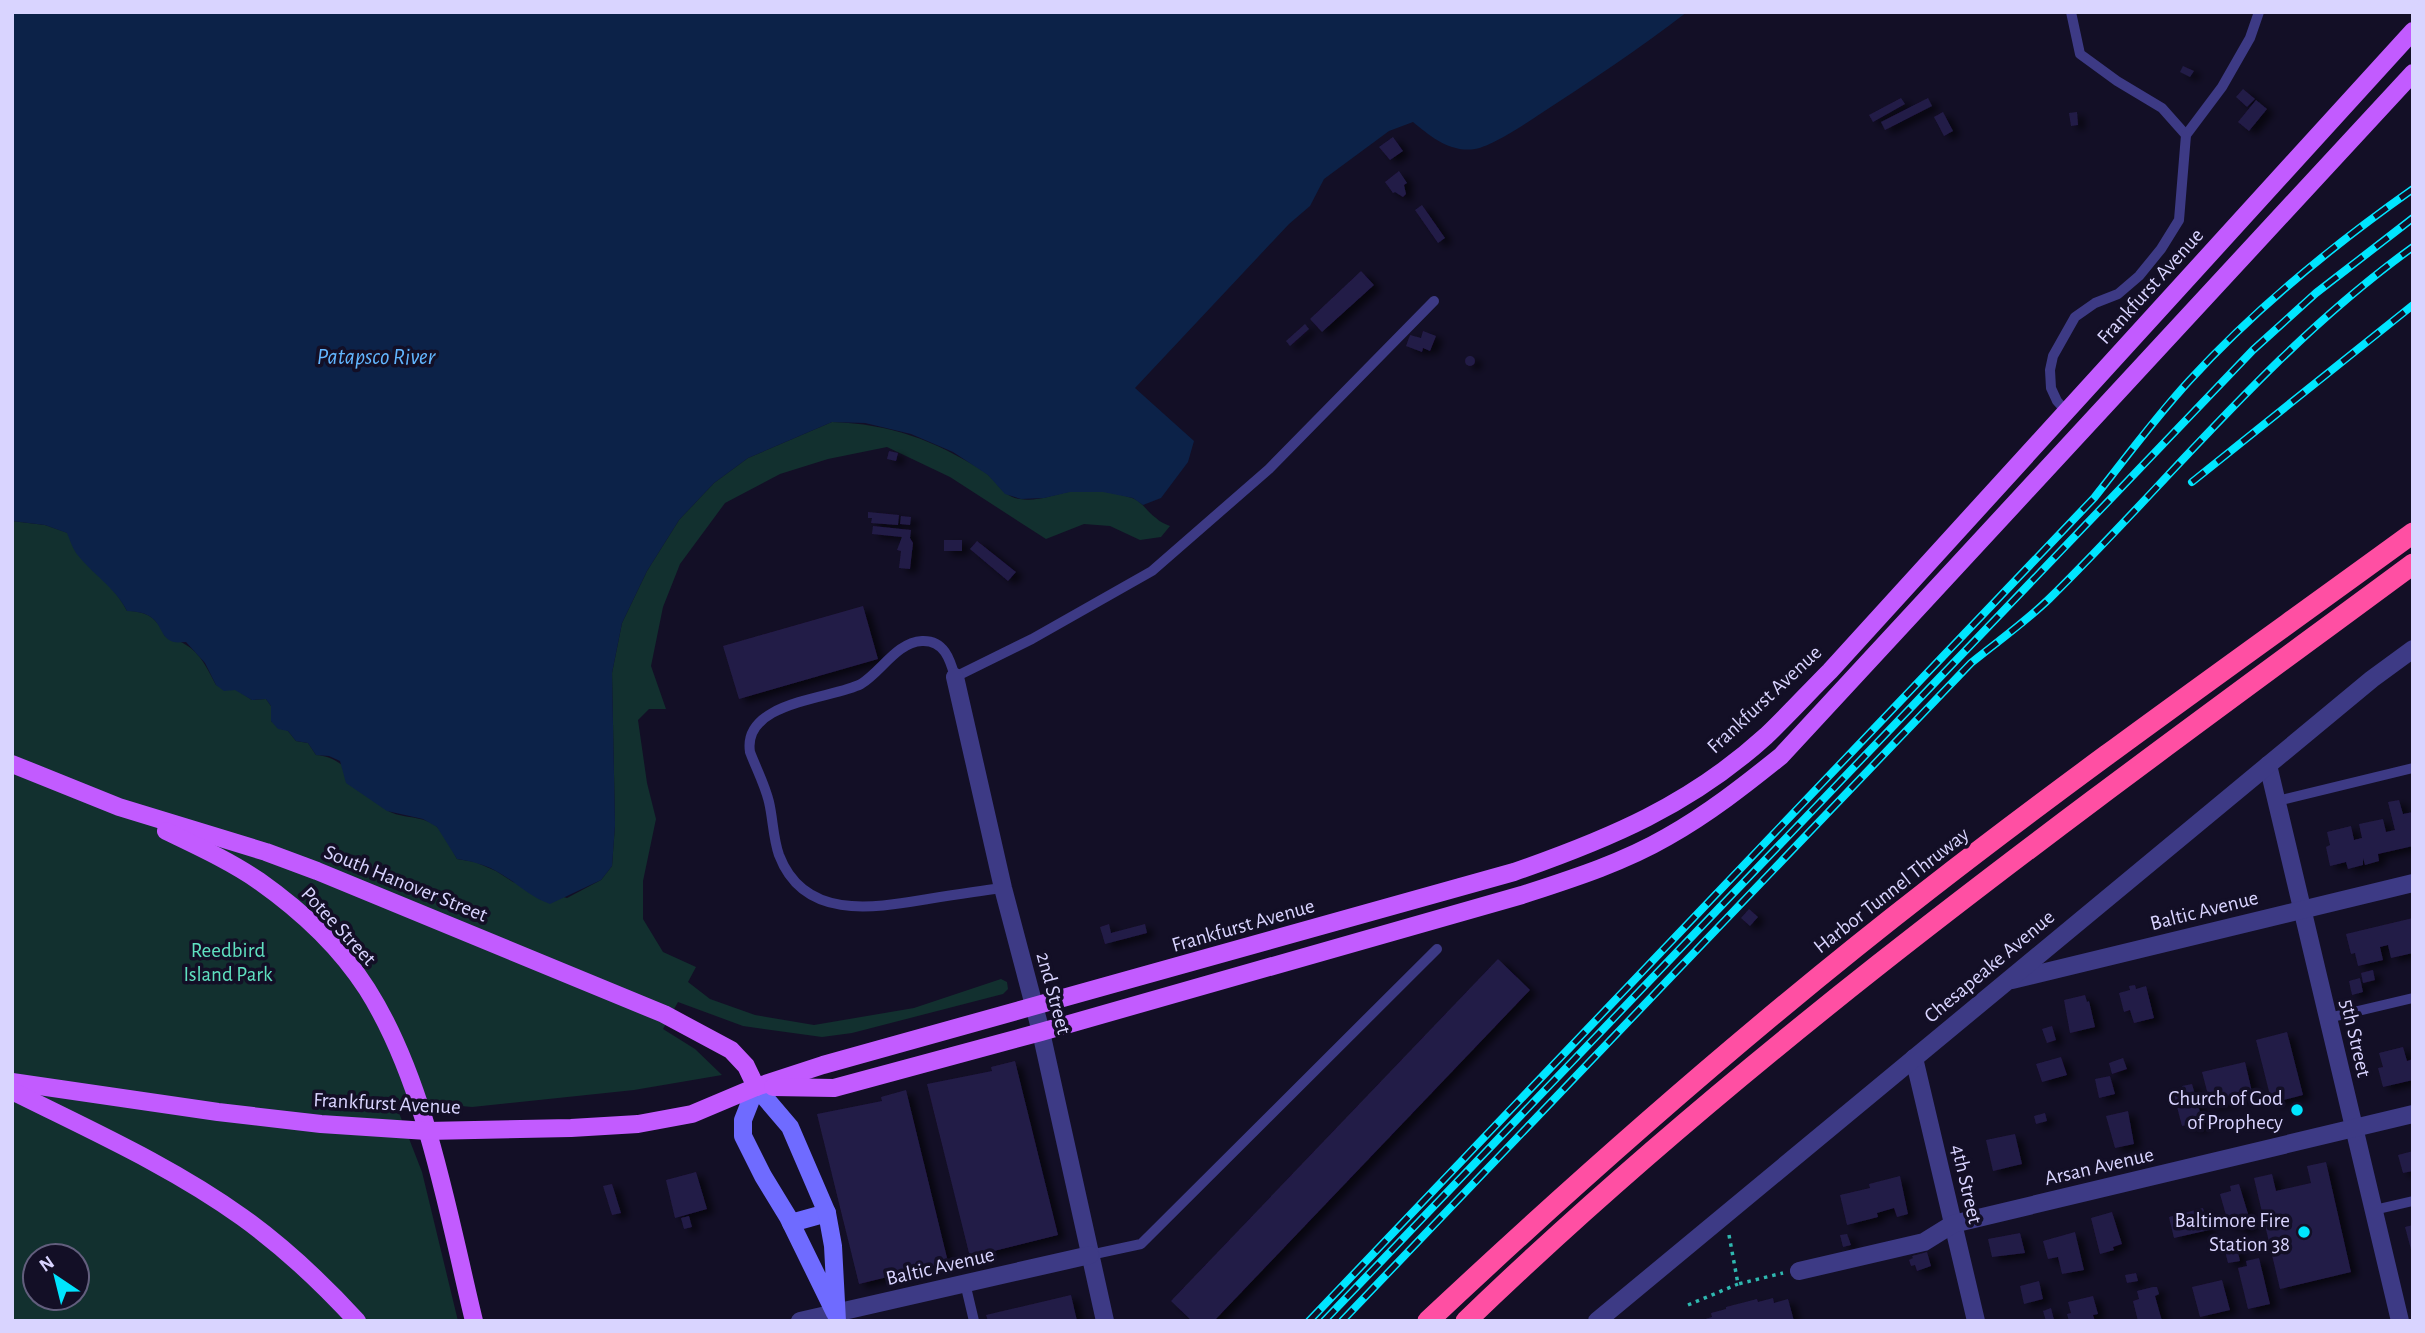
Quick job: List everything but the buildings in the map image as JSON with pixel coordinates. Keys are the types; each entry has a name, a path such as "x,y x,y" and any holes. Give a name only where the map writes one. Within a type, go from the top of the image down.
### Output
{"highway":[{"name":"Harbor Tunnel Thruway","path":"1428,1321 1576,1184 1803,989 1929,889 2413,533"},
{"path":"1466,1321 1594,1203 1831,1002 2074,814 2413,564"}],"main road":[{"name":"Frankfurst Avenue","path":"12,1082 321,1124 427,1130 638,1124 692,1114 756,1087 847,1058 1514,872 1586,847 1655,815 1713,778 1765,736 1830,671 2413,31"},
{"name":"Frankfurst Avenue","path":"756,1087 834,1088 1041,1032 1521,895 1594,871 1666,838 1726,800 1781,756 2413,73"},
{"path":"2294,161 2314,180"},
{"path":"2066,411 2085,428"},
{"name":"South Hanover Street","path":"12,764 119,807 304,866 664,1014 732,1050 746,1066 756,1087 790,1127 827,1213 833,1246 836,1317"},
{"name":"Potee Street","path":"119,807 221,858 258,880 290,904 333,946 366,988 390,1030 427,1130 474,1321"},
{"path":"756,1087 743,1120 743,1136 762,1176 791,1223 836,1317"},
{"path":"12,1091 141,1156 242,1217 282,1248 357,1321"},
{"path":"791,1223 827,1213"}],"street":[{"name":"Chesapeake Avenue","path":"1597,1321 2372,679 2413,649"},
{"name":"2nd Street","path":"955,677 1003,888 1041,1032 1105,1321"},
{"name":"5th Street","path":"2268,765 2402,1320"},
{"name":"Baltic Avenue","path":"2005,982 2413,883"},
{"name":"4th Street","path":"1914,1058 1976,1321"},
{"name":"Arsan Avenue","path":"1799,1271 1924,1242 1953,1224 2413,1114"},
{"name":"Baltic Avenue","path":"800,1321 836,1317 965,1283 1090,1255"}],"lane":[{"path":"2071,12 2080,54 2117,81 2162,108 2186,135"},
{"path":"2066,411 2052,393 2050,370 2053,356 2076,317 2095,303 2118,294 2139,276 2179,220 2186,135 2221,87 2250,37 2259,12"},
{"path":"1003,888 891,906 859,908 825,901 808,893 790,876 779,855 768,800 750,752 749,743 758,725 772,712 818,695 858,685 877,673 892,656 920,640 942,647 949,657 955,677 1032,639 1152,571 1269,469 1434,301"},
{"path":"2277,801 2413,768"},
{"path":"1090,1255 1141,1244 1437,950"},
{"path":"2328,1018 2413,998"},
{"path":"2374,1210 2413,1201"},
{"path":"965,1283 974,1321"}],"path":[{"path":"1729,1235 1738,1284"},
{"path":"1688,1305 1738,1284 1799,1271"}],"green space":[{"name":"Reedbird Island Park","path":"832,422 853,423 893,430 929,442 983,471 1014,498 1032,500 1084,491 1117,494 1136,500 1170,526 1161,537 1140,540 1110,526 1084,524 1046,539 950,477 887,447 828,459 780,474 725,503 680,564 663,607 651,666 666,709 649,709 638,720 647,783 656,819 643,881 643,919 663,952 696,967 688,982 710,999 755,1015 814,1025 914,1008 1001,979 1007,982 1008,989 1003,994 852,1033 822,1037 743,1026 678,1002 663,1029 695,1049 722,1075 634,1090 472,1107 394,1100 422,1172 458,1321 12,1321 12,521 45,525 68,533 81,556 113,590 127,611 140,612 150,617 165,636 191,648 202,660 216,685 235,689 252,700 266,699 271,706 271,721 288,731 296,741 308,743 316,755 337,761 354,775 384,808 436,826 457,859 475,862 513,882 567,898 601,880 612,866 615,825 612,673 622,623 647,571 679,520 714,483 748,458"}],"water":[{"name":"Patapsco River","path":"12,12 1687,12 1594,78 1490,144 1466,150 1449,146 1413,122 1389,131 1324,179 1310,206 1289,224 1135,388 1194,441 1188,462 1161,498 1143,505 1133,498 1103,492 1070,492 1044,498 1021,499 1005,494 988,475 953,452 911,434 865,423 832,422 748,458 714,483 679,520 647,571 622,623 612,673 615,825 612,866 601,880 550,904 491,869 457,859 437,827 423,819 387,811 346,783 340,761 329,756 316,755 308,743 296,741 288,731 278,729 271,721 271,706 266,699 252,700 235,690 224,691 216,685 205,663 186,642 168,639 149,616 127,611 116,595 76,553 67,533 45,525 12,521"}],"railway":[{"path":"1309,1321 2094,498 2164,409 2215,354 2296,279 2413,189"},
{"path":"1324,1321 2253,350 2316,293 2413,218"},
{"path":"1342,1321 1971,663 2049,599 2224,416 2314,327 2413,247"},
{"path":"2192,482 2413,305"}],"place":[{"name":"Church of God of Prophecy","path":"2297,1110"},
{"name":"Baltimore Fire Station 38","path":"2304,1232"}]}
